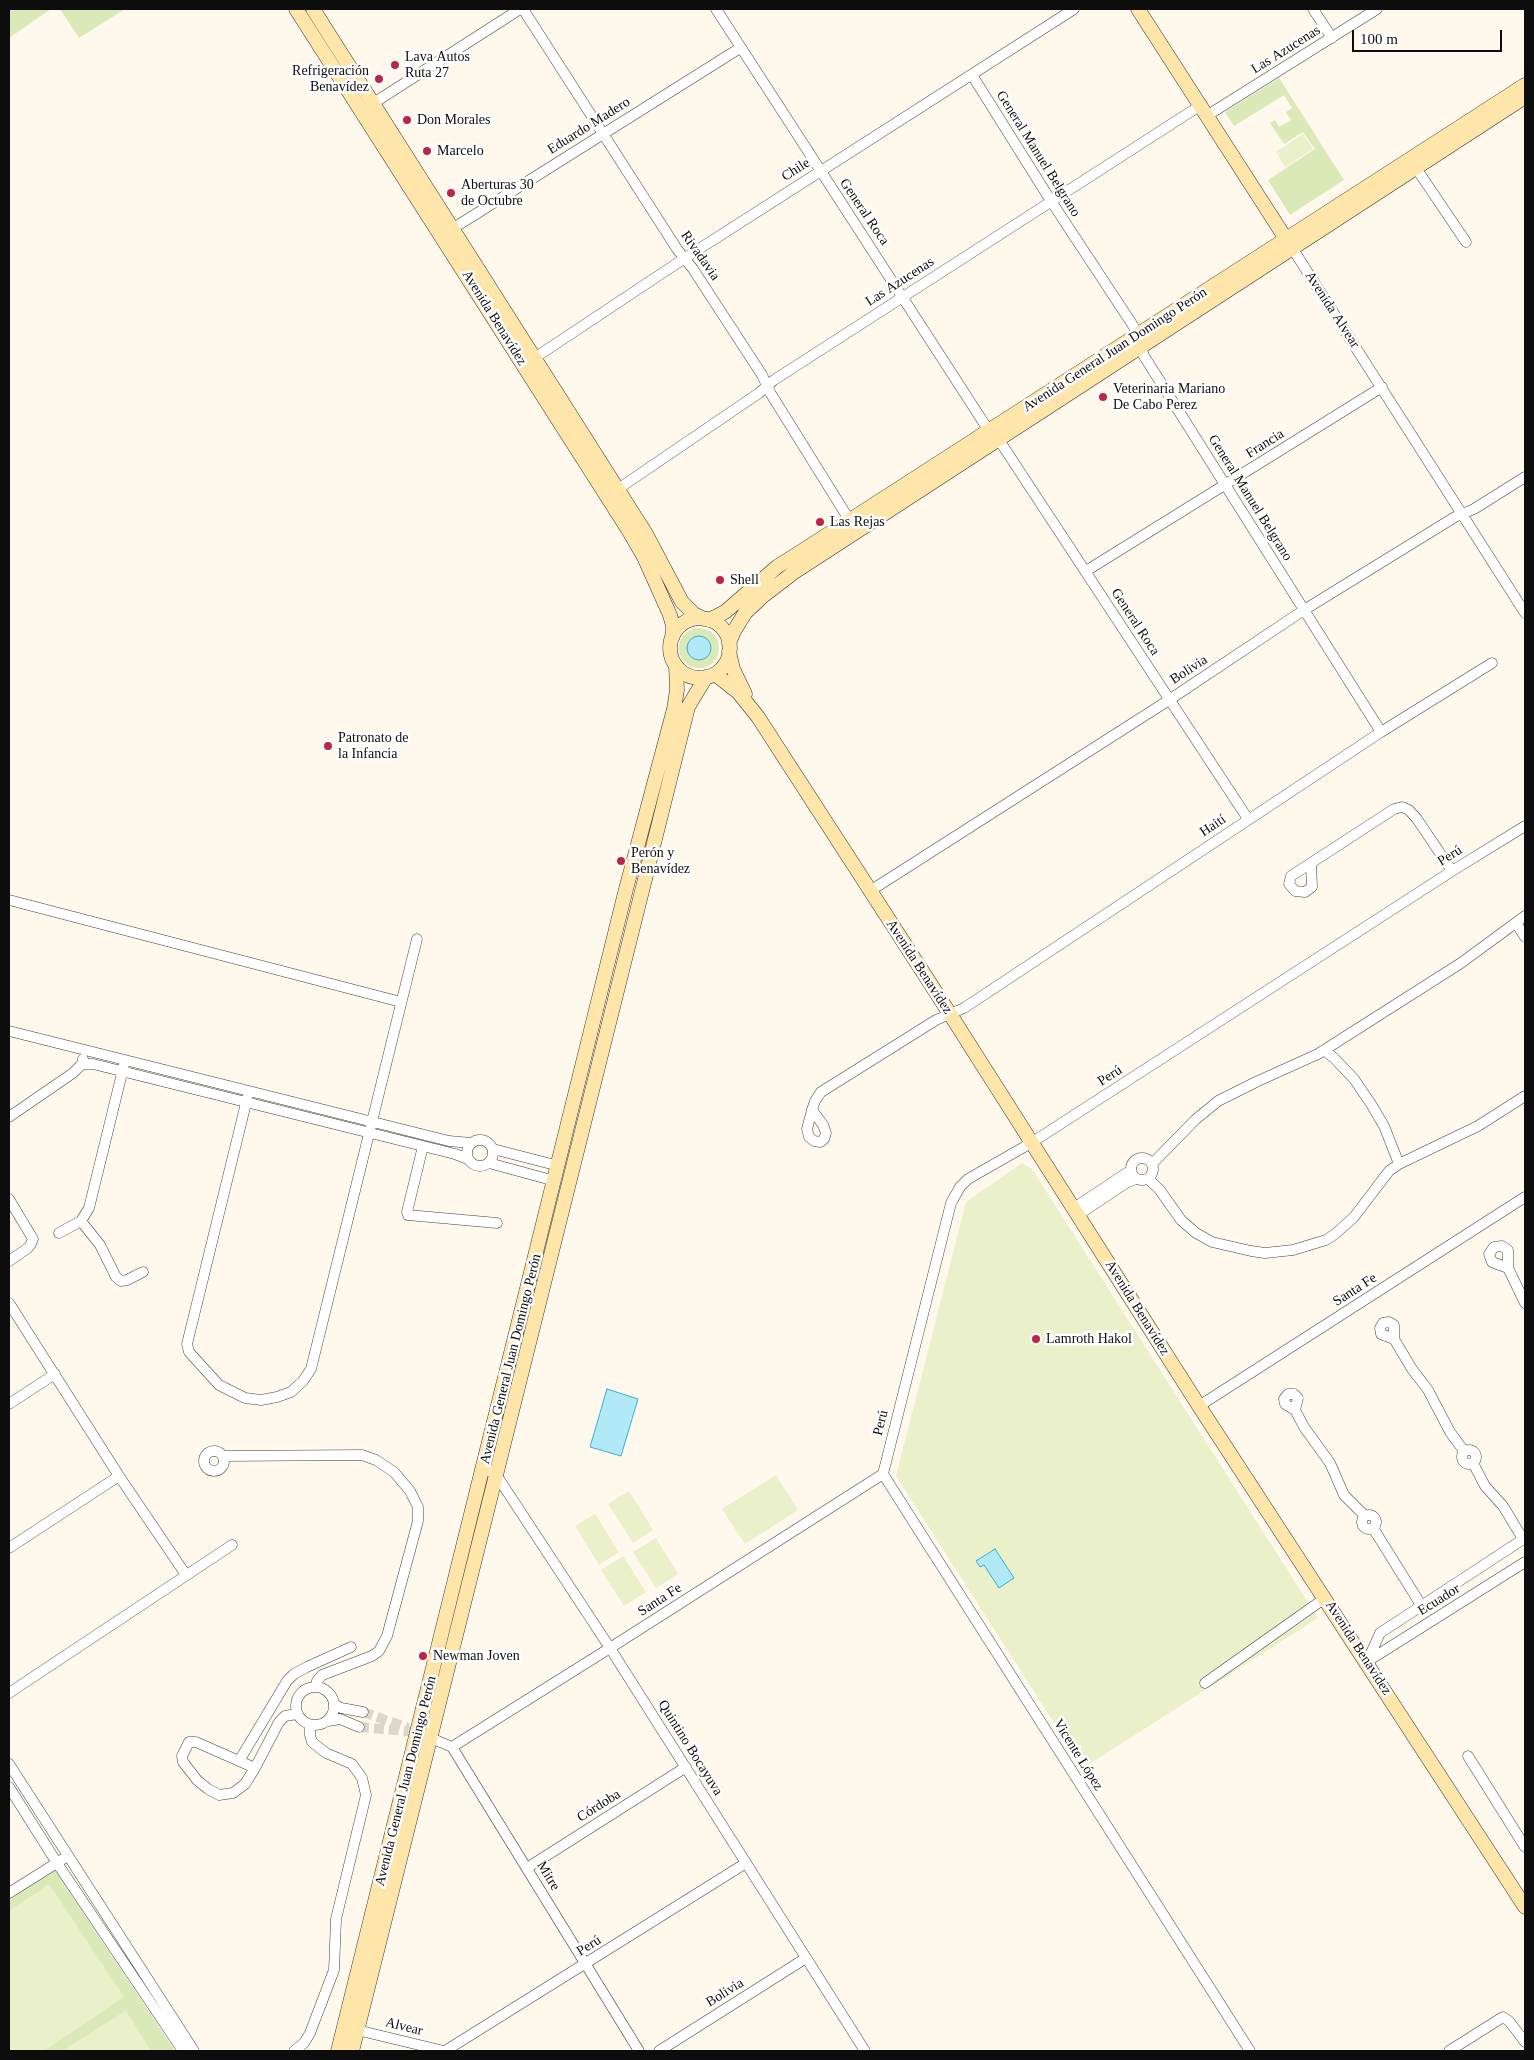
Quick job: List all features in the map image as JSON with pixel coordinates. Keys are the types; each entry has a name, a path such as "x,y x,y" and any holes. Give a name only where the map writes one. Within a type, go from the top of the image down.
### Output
{"main road":[{"name":"Avenida Benavídez","path":"296,9 368,107 452,229 536,357 646,534 682,602 694,614 707,619"},
{"name":"Avenida Benavídez","path":"313,9 368,107 644,557 670,615 673,626 672,636"},
{"name":"Avenida Alvear","path":"1138,9 1289,244"},
{"name":"Avenida General Juan Domingo Perón","path":"707,619 725,612 778,566 994,435 1140,342 1525,85"},
{"name":"Avenida General Juan Domingo Perón","path":"1289,244 1416,168 1525,97"},
{"name":"Avenida General Juan Domingo Perón","path":"729,648 734,631 745,613 774,587 994,435"},
{"path":"695,619 707,619 722,629 729,648 724,665 711,676 690,676 676,666 670,652 672,636 686,622 695,619"},
{"name":"Avenida Benavídez","path":"729,648 733,669 752,708 950,1014 1199,1406 1525,1907"},
{"name":"Avenida General Juan Domingo Perón","path":"338,2051 626,890 675,702 676,666"},
{"name":"Avenida Benavídez","path":"711,676 738,692 752,708"},
{"name":"Avenida General Juan Domingo Perón","path":"352,2051 688,707 711,676"}],"street":[{"path":"368,107 522,9"},
{"name":"Rivadavia","path":"522,9 736,334 850,521"},
{"name":"General Roca","path":"716,9 820,171 1086,571 1248,819"},
{"name":"Chile","path":"536,357 685,258 1074,9"},
{"path":"1313,9 1332,38"},
{"name":"Las Azucenas","path":"618,489 759,394 767,386 1051,201 1204,110 1332,38 1377,9"},
{"name":"Eduardo Madero","path":"452,229 740,48"},
{"name":"General Manuel Belgrano","path":"972,75 1140,342 1144,356 1381,732"},
{"path":"1416,168 1466,242"},
{"name":"Avenida Alvear","path":"1289,244 1525,613"},
{"name":"Francia","path":"1086,571 1382,387"},
{"name":"Bolivia","path":"870,891 1169,700 1304,610 1462,514 1474,509 1525,476"},
{"name":"Haití","path":"812,1110 822,1092 936,1020 964,1008 1381,732 1492,663"},
{"path":"1311,864 1394,809 1402,807 1417,819 1452,871"},
{"name":"Perú","path":"883,1474 951,1203 960,1187 968,1180 1031,1143 1452,871 1525,826"},
{"path":"9,900 401,1002"},
{"path":"1152,1164 1146,1159 1139,1159 1133,1163 1134,1174 1142,1180 1148,1179 1152,1173 1152,1164 1195,1120 1218,1101 1258,1080 1324,1050 1461,963 1525,916"},
{"path":"1516,923 1525,937"},
{"path":"249,1091 187,1344 189,1352 219,1384 245,1398 261,1400 291,1392 303,1382 311,1369 417,939"},
{"path":"9,1031 372,1121 449,1142 471,1143 484,1140 493,1149 493,1158 489,1163 478,1167 474,1166 468,1159 456,1154 93,1064 82,1064"},
{"path":"1324,1050 1354,1079 1371,1104 1384,1126 1399,1164"},
{"path":"9,1117 73,1073 82,1064 86,1051"},
{"path":"59,1233 81,1221 89,1208 125,1060"},
{"path":"1148,1179 1159,1189 1182,1220 1196,1233 1212,1242 1251,1251 1278,1252 1314,1244 1335,1234 1354,1217 1389,1171 1399,1164 1478,1126 1525,1096"},
{"path":"468,1159 467,1150 471,1143"},
{"path":"423,1146 407,1212 408,1215 497,1223"},
{"path":"493,1149 559,1166"},
{"path":"489,1163 555,1180"},
{"path":"1076,1211 1134,1174"},
{"name":"Santa Fe","path":"1199,1406 1525,1197"},
{"path":"9,1199 32,1239 28,1248 9,1261"},
{"path":"81,1221 100,1245 116,1277 120,1281 128,1280 143,1272"},
{"path":"1508,1268 1525,1303"},
{"path":"9,1303 119,1476 186,1575"},
{"path":"1367,1662 1380,1633 1524,1538 1503,1506 1485,1486 1473,1463 1476,1457 1475,1453 1471,1450 1464,1451 1450,1432 1428,1390 1417,1377 1394,1339"},
{"path":"9,1404 55,1374"},
{"path":"1295,1410 1304,1428 1330,1463 1344,1496 1365,1516 1369,1514 1375,1518 1376,1524 1373,1528 1421,1605"},
{"path":"223,1456 362,1455 376,1460 394,1472 410,1491 418,1507 418,1521 386,1636 379,1651 372,1656 322,1676 317,1680 316,1687"},
{"name":"Quintino Bocayuva","path":"484,1466 497,1476 610,1648 865,2051"},
{"name":"Santa Fe","path":"452,1747 883,1474"},
{"name":"Vicente López","path":"883,1474 1250,2051"},
{"path":"9,1548 119,1476"},
{"path":"9,1693 232,1545"},
{"name":"Ecuador","path":"1367,1662 1525,1562"},
{"path":"1205,1683 1325,1598"},
{"path":"239,1761 287,1681 306,1667 350,1647"},
{"path":"287,1681 298,1696"},
{"path":"359,1727 340,1718 317,1726 310,1726 297,1714 296,1702 298,1696 303,1691 316,1687 328,1692 334,1704 340,1708 363,1712"},
{"path":"328,1721 332,1716 334,1704"},
{"path":"255,1768 196,1742 189,1742 182,1756 183,1762 197,1780 208,1789 220,1795 227,1795 245,1784 255,1768 280,1722 285,1716 297,1714"},
{"path":"294,2051 310,2033 334,1970 336,1919 366,1795 362,1778 352,1764 326,1753 312,1742 310,1726"},
{"path":"418,1732 452,1747"},
{"name":"Mitre","path":"452,1747 639,2051"},
{"path":"1468,1756 1525,1847"},
{"path":"9,1764 194,2051"},
{"name":"Córdoba","path":"527,1868 686,1767"},
{"path":"9,1787 57,1863 183,2051"},
{"path":"9,1894 68,1856"},
{"name":"Perú","path":"445,2051 746,1863"},
{"name":"Bolivia","path":"659,2051 806,1958"},
{"path":"1449,2051 1498,2018 1503,2017 1509,2021 1525,2042"},
{"name":"Alvear","path":"357,2030 445,2051"}],"green space":[{"path":"9,9 51,9 9,38"},
{"path":"60,9 125,9 79,38"},
{"path":"1279,78 1344,180 1290,215 1268,180 1315,149 1303,132 1284,144 1270,123 1275,120 1279,127 1291,120 1286,112 1292,108 1284,95 1234,126 1225,112"},
{"path":"1303,134 1313,149 1285,167 1276,152"},
{"path":"703,628 710,631 716,637 719,648 718,656 710,665 703,668 695,668 688,665 680,656 679,644 682,637 691,629"},
{"name":"Lamroth Hakol","path":"1022,1163 1032,1169 1318,1618 1083,1768 896,1476 966,1202"},
{"path":"776,1475 798,1510 745,1544 722,1509"},
{"path":"629,1491 653,1530 633,1543 608,1504"},
{"path":"595,1514 619,1552 599,1565 575,1526"},
{"path":"656,1538 678,1574 656,1588 633,1552"},
{"path":"623,1556 646,1592 624,1606 601,1570"},
{"path":"55,1870 175,2051 9,2051 9,1900"},
{"path":"49,1884 124,1997 44,2051 9,2051 9,1911"},
{"path":"125,2011 151,2051 62,2051"}],"water":[{"path":"699,636 707,640 711,648 707,656 699,660 691,656 687,648 691,640"},
{"path":"607,1389 638,1399 621,1456 590,1447"},
{"path":"995,1549 1014,1578 999,1588 984,1565 980,1567 976,1561"}],"tunnel":[{"path":"363,1712 408,1728"},
{"path":"359,1727 418,1732"}],"place":[{"name":"Lava Autos Ruta 27","path":"395,65"},
{"name":"Refrigeración Benavídez","path":"379,79"},
{"name":"Don Morales","path":"407,120"},
{"name":"Marcelo","path":"427,151"},
{"name":"Aberturas 30 de Octubre","path":"451,193"},
{"name":"Veterinaria Mariano De Cabo Perez","path":"1103,397"},
{"name":"Las Rejas","path":"820,522"},
{"name":"Shell","path":"720,580"},
{"name":"Patronato de la Infancia","path":"328,746"},
{"name":"Perón y Benavídez","path":"621,861"},
{"name":"Lamroth Hakol","path":"1036,1339"},
{"name":"Newman Joven","path":"423,1656"}]}
